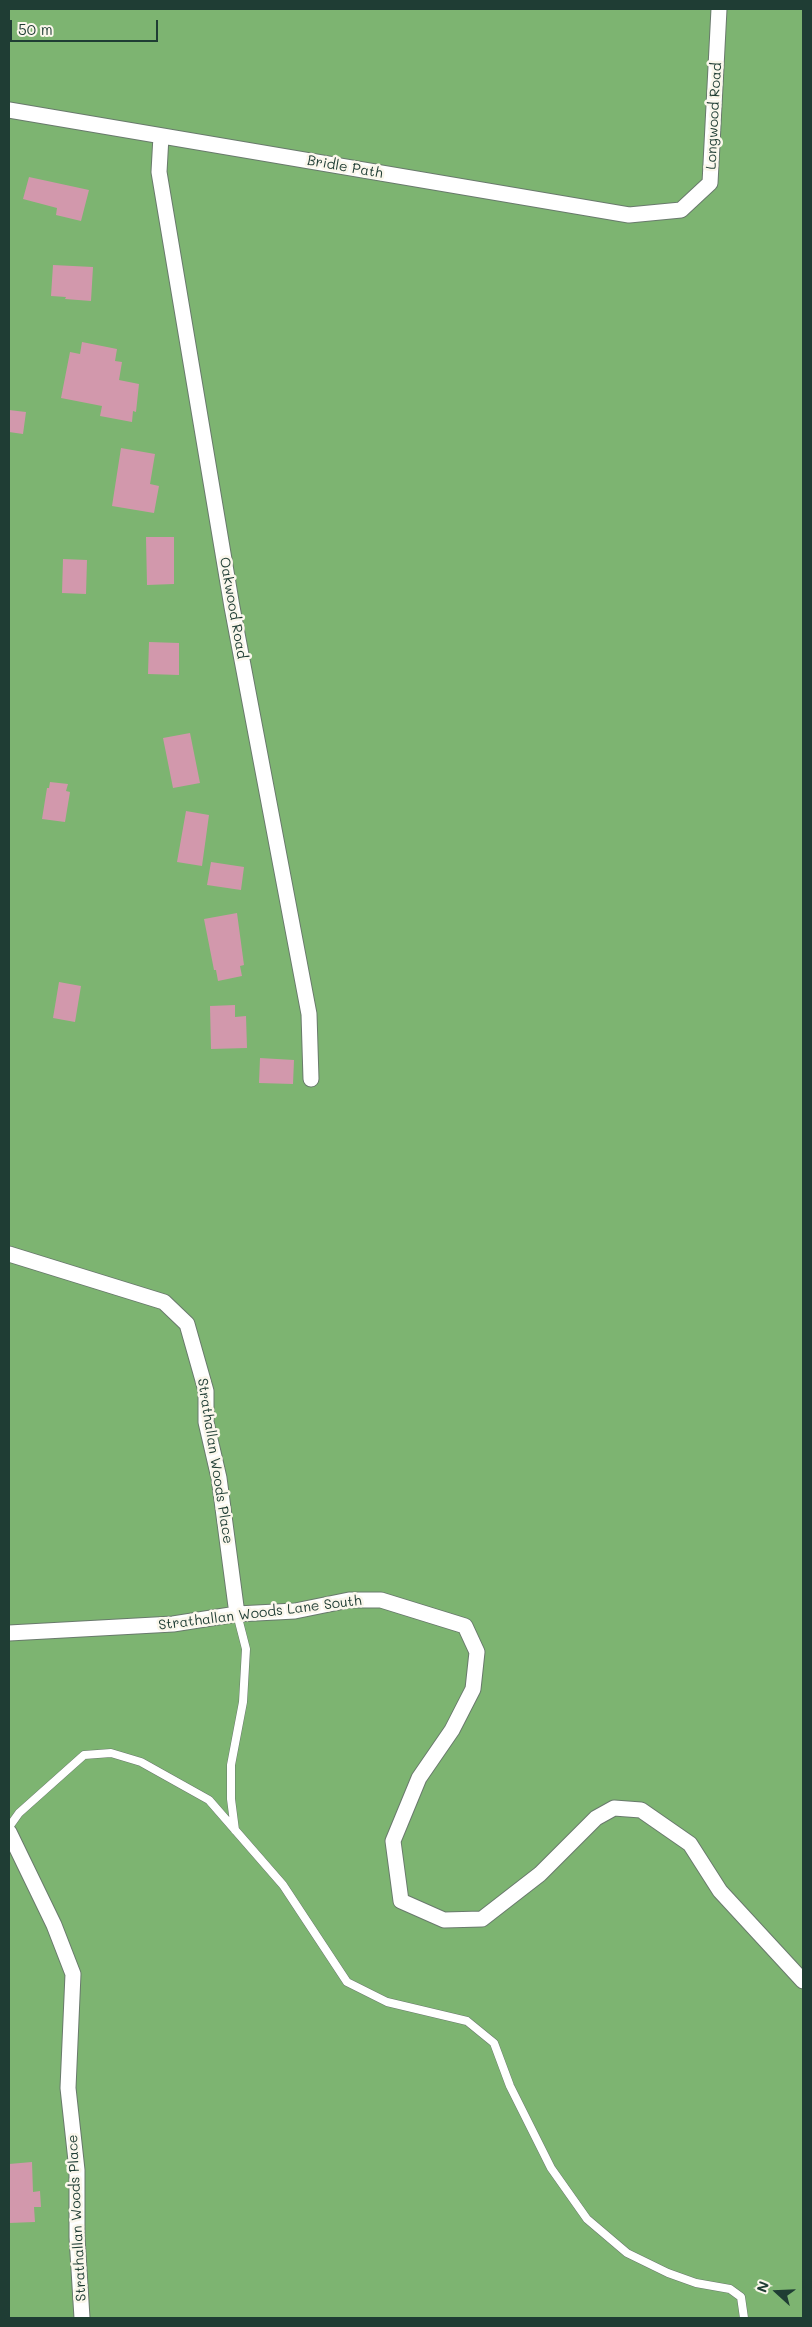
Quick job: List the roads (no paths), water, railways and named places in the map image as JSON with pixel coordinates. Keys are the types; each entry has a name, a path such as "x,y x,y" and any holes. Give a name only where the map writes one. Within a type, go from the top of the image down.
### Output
{"street":[{"name":"Longwood Road","path":"681,210 710,183 719,9"},
{"name":"Bridle Path","path":"9,110 629,215 681,210"},
{"name":"Oakwood Road","path":"161,136 159,172 232,607 309,1014 311,1079"},
{"name":"Strathallan Woods Place","path":"9,1254 164,1302 187,1324 206,1391 206,1422 219,1478 237,1614"},
{"name":"Strathallan Woods Lane South","path":"9,1633 173,1624 237,1614 295,1611 349,1600 381,1600 465,1626 477,1652 473,1689 452,1730 419,1778 393,1840 401,1900 444,1920 482,1919 540,1874 596,1818 614,1808 641,1810 690,1844 720,1890 803,1981"},
{"name":"Strathallan Woods Place","path":"9,1832 54,1925 74,1974 68,2088 77,2170 77,2236 82,2318"}],"lane":[{"path":"235,1830 231,1765 243,1702 246,1649 237,1614"},
{"path":"9,1827 19,1812 84,1755 111,1753 141,1762 209,1800 283,1885 347,1982 388,2002 468,2021 494,2043 510,2086 551,2168 587,2219 627,2253 668,2273 696,2283 730,2289 741,2297 744,2318"}]}
